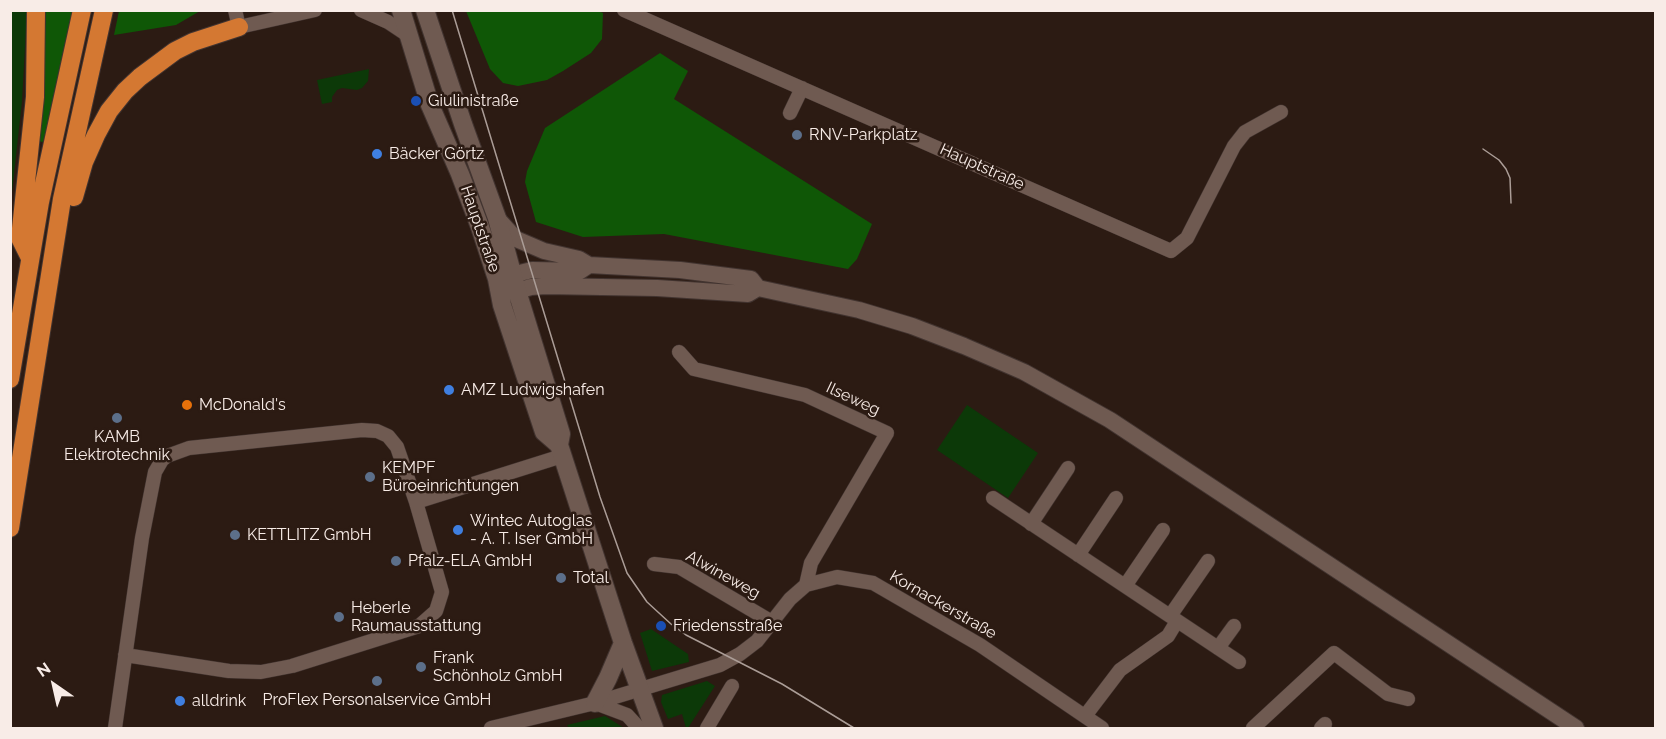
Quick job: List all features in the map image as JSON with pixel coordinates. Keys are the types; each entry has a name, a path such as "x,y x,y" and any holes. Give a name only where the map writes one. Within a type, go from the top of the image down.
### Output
{"highway":[{"path":"30,258 20,238 34,106 36,10"},
{"path":"10,379 53,138 82,10"},
{"path":"10,528 62,199 104,10"},
{"path":"54,249 96,135 117,100 140,77 175,51 237,19"}],"main road":[{"name":"Hauptstraße","path":"401,10 430,105 470,199 509,281 561,434 560,451 623,643 654,729"},
{"name":"Hauptstraße","path":"425,10 497,218 509,281 502,305 544,432 560,451"},
{"path":"594,703 623,643"}],"street":[{"path":"237,19 315,10"},
{"path":"361,10 388,22 409,36"},
{"name":"Hauptstraße","path":"624,10 1171,251 1187,237 1234,146 1245,132 1281,112"},
{"path":"790,113 802,88"},
{"path":"497,218 516,239 544,250 579,259 589,266"},
{"path":"509,281 542,269 580,271 589,266 680,270 751,279 758,288 859,310 964,345 1024,372 1110,420 1576,729"},
{"path":"509,281 531,287 657,288 748,294 758,288"},
{"name":"Ilseweg","path":"679,352 694,369 805,395 887,433 811,563 806,585"},
{"path":"114,729 142,538 155,472 162,460 189,448 362,430 377,431 388,436 397,447 416,502 442,592 436,611 419,626 292,666 261,672 229,671 125,655"},
{"path":"416,502 560,451"},
{"path":"1031,524 1068,468"},
{"path":"993,498 1239,662"},
{"path":"1078,555 1116,498"},
{"path":"1125,586 1163,530"},
{"path":"1085,716 1120,670 1168,636 1174,618 1208,561"},
{"name":"Alwineweg","path":"654,564 680,567 772,622"},
{"name":"Kornackerstraße","path":"491,729 518,725 726,662 757,641 790,599 806,585 837,577 873,583 980,645 1102,729"},
{"path":"1218,648 1234,626"},
{"path":"1253,729 1334,653 1388,694 1408,699"},
{"path":"707,729 732,686"},
{"path":"594,703 627,715 639,729"}],"green space":[{"path":"119,10 200,11 176,25 114,35"},
{"path":"11,11 27,11 22,101 11,202"},
{"path":"46,11 77,11 43,142 38,141"},
{"path":"466,11 598,11 603,13 602,39 591,53 547,80 518,86 503,83 490,69"},
{"path":"660,53 688,71 674,99 872,224 857,259 848,269 664,234 583,237 536,222 525,182 527,171 545,128"},
{"path":"369,69 368,81 362,88 337,90 332,97 332,102 322,104 317,80"},
{"path":"967,405 1038,453 1008,498 937,450"},
{"path":"651,629 688,654 689,662 652,671 640,633"},
{"path":"707,681 715,686 688,728 686,728 682,714 668,719 661,702 662,695"},
{"path":"605,716 624,728 569,728 567,725"}],"tram line":[{"path":"452,10 600,497 627,573 647,602 686,635 782,684 854,728"},
{"path":"1483,149 1499,160 1506,169 1510,178 1511,203"}],"place":[{"name":"Giulinistraße","path":"416,101"},
{"name":"RNV-Parkplatz","path":"797,135"},
{"name":"Bäcker Görtz","path":"377,154"},
{"name":"AMZ Ludwigshafen","path":"449,390"},
{"name":"McDonald's","path":"187,405"},
{"name":"KAMB Elektrotechnik","path":"117,418"},
{"name":"KEMPF Büroeinrichtungen","path":"370,477"},
{"name":"Wintec Autoglas - A. T. Iser GmbH","path":"458,530"},
{"name":"KETTLITZ GmbH","path":"235,535"},
{"name":"Pfalz-ELA GmbH","path":"396,561"},
{"name":"Total","path":"561,578"},
{"name":"Heberle Raumausstattung","path":"339,617"},
{"name":"Friedensstraße","path":"661,626"},
{"name":"Frank Schönholz GmbH","path":"421,667"},
{"name":"ProFlex Personalservice GmbH","path":"377,681"},
{"name":"alldrink","path":"180,701"}]}
